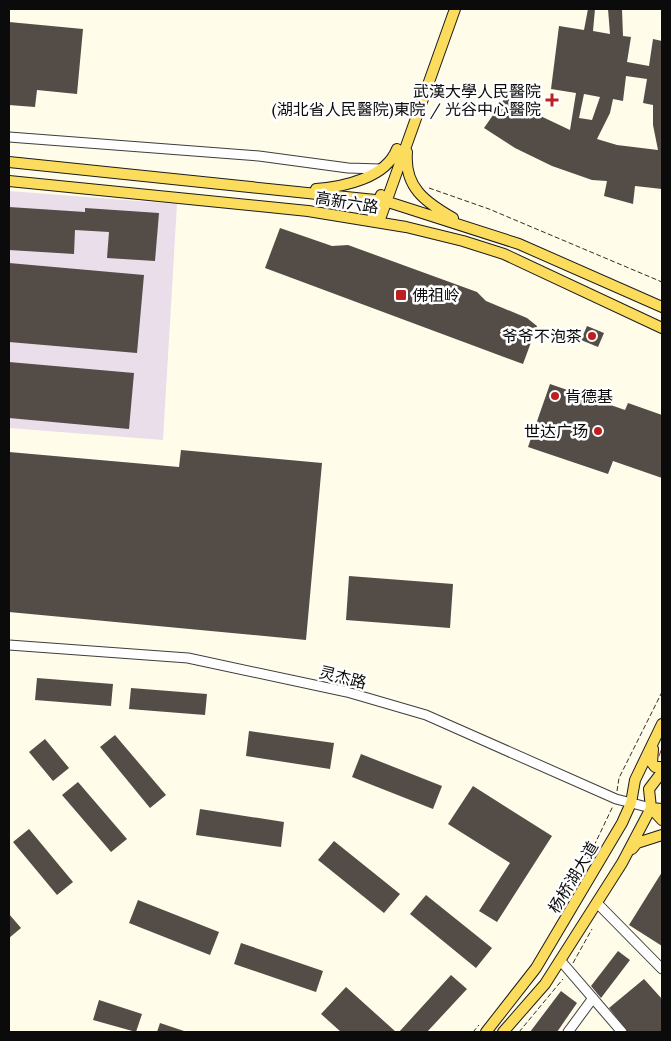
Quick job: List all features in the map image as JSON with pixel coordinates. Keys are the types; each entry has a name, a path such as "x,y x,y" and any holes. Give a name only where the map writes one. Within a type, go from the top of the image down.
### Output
{"main road":[{"path":"297,191 341,187 380,169 393,159 448,9"},
{"path":"382,200 455,9"},
{"path":"408,135 405,167 410,182 421,196 438,210 472,229"},
{"path":"375,221 398,146"},
{"name":"高新六路","path":"9,162 382,200 519,244 662,307"},
{"name":"高新六路","path":"9,181 308,211 375,221 463,241 504,254 662,328"},
{"name":"杨桥湖大道","path":"486,1032 536,968 632,803 635,780 662,724"},
{"path":"656,738 652,763 655,767 662,767"},
{"name":"杨桥湖大道","path":"503,1032 545,984 626,855 651,808 649,789 662,772"},
{"path":"651,808 662,809"},
{"path":"651,808 662,820"},
{"path":"626,855 637,843 662,835"}],"street":[{"path":"9,137 259,156 348,168 380,169"},
{"name":"灵杰路","path":"9,645 188,658 347,692 426,716 616,799 651,808"},
{"path":"596,903 662,969"},
{"path":"560,960 622,1032"},
{"path":"571,1031 593,998"}],"path":[{"path":"428,188 489,209 662,282"},
{"path":"578,879 616,799 619,778 662,692"},
{"path":"473,1032 484,1019"}],"shaded area":[{"path":"9,191 177,204 163,440 9,428"}],"building":[{"path":"588,9 595,9 593,31 610,34 608,9 622,9 623,36 631,37 627,62 649,66 653,39 662,41 662,189 635,186 633,204 604,196 607,181 592,180 552,166 515,148 484,128 507,95 532,112 570,130 576,93 551,89 559,26 584,30","holes":["626,76 647,79 643,103 653,105 653,125 658,150 617,145 597,139 610,113 613,99 623,101","584,94 600,97 592,120 579,118"]},
{"path":"9,22 83,29 77,94 37,90 35,107 9,105"},
{"path":"9,207 85,212 85,208 159,213 155,261 107,258 109,232 75,230 74,254 9,250"},
{"name":"佛祖岭","path":"280,228 332,246 348,245 477,292 486,301 527,318 537,326 523,364 265,268"},
{"path":"9,263 144,275 137,353 9,342"},
{"name":"爷爷不泡茶","path":"587,326 604,333 598,347 581,340"},
{"path":"9,362 134,373 129,429 9,418"},
{"name":"世达广场","path":"550,384 625,410 628,403 662,415 662,478 613,461 608,474 528,447"},
{"path":"181,450 322,463 306,640 9,612 9,452 179,467"},
{"path":"349,576 453,584 450,628 346,620"},
{"path":"37,678 113,684 111,706 35,700"},
{"path":"131,688 207,694 205,715 129,709"},
{"path":"249,731 334,743 330,769 246,756"},
{"path":"115,735 166,795 150,808 100,747"},
{"path":"45,739 69,768 53,781 29,752"},
{"path":"361,754 442,786 433,809 352,777"},
{"path":"78,782 127,839 111,852 62,795"},
{"path":"473,786 552,836 497,922 479,911 510,863 448,824"},
{"path":"200,809 284,822 281,847 196,835"},
{"path":"29,829 73,882 57,895 13,842"},
{"path":"334,841 400,894 384,913 318,860"},
{"path":"662,872 662,946 629,925"},
{"path":"426,895 492,948 476,968 410,914"},
{"path":"138,900 219,932 210,955 129,923"},
{"path":"9,914 21,928 9,938"},
{"path":"241,943 323,971 316,992 234,964"},
{"path":"618,951 630,960 601,998 591,986"},
{"path":"451,975 467,989 427,1032 399,1032"},
{"path":"644,979 662,999 662,1032 628,1032 609,1008"},
{"path":"346,987 396,1032 341,1032 321,1014"},
{"path":"561,991 577,1003 557,1032 530,1032"},
{"path":"99,1000 142,1014 136,1032 93,1020"},
{"path":"160,1023 184,1031 184,1032 157,1032"}],"tram line":[{"path":"659,756 662,748"}],"place":[{"name":"武漢大學人民醫院 (湖北省人民醫院)東院 / 光谷中心醫院","path":"552,100"},
{"name":"佛祖岭","path":"401,295"},
{"name":"爷爷不泡茶","path":"592,336"},
{"name":"肯德基","path":"555,396"},
{"name":"世达广场","path":"598,431"}]}
